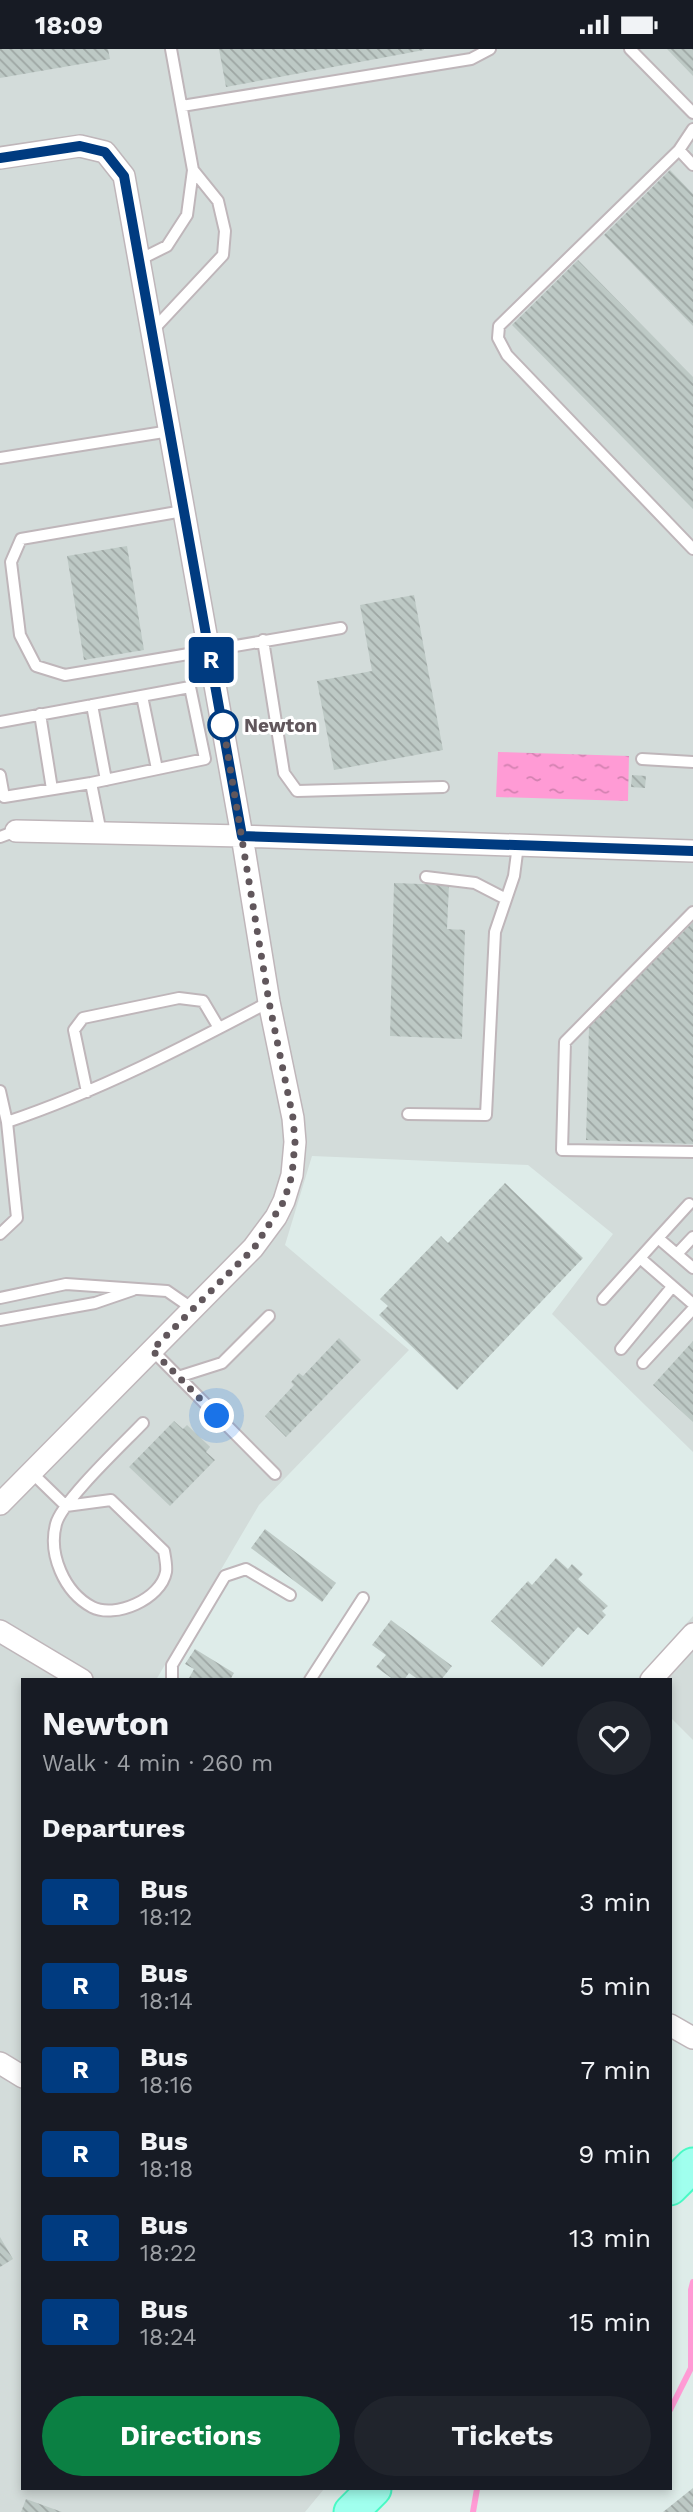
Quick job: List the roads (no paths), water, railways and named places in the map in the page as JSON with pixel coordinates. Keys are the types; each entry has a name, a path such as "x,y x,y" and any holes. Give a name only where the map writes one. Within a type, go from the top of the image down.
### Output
{"main road":[{"path":"672,2186 693,2165"},
{"path":"351,2512 373,2490"}],"street":[{"path":"0,158 80,146 105,152 124,176 242,836 269,1002 293,1118 295,1142 292,1175 284,1201 254,1248 0,1504"},
{"path":"8,834 242,836 693,851"},
{"path":"0,1631 79,1678"},
{"path":"653,1678 693,1634"},
{"path":"672,2026 693,2038"},
{"path":"0,2063 21,2076"}],"lane":[{"path":"139,260 167,246 187,215 193,170 171,49"},
{"path":"182,106 471,58 490,49"},
{"path":"630,49 693,113"},
{"path":"693,129 679,150 499,326 498,338 508,355 693,549"},
{"path":"679,150 693,165"},
{"path":"152,331 223,255 225,231 218,201 193,170"},
{"path":"0,458 170,431"},
{"path":"183,510 21,539 11,562 20,635 36,666 65,675 341,628"},
{"path":"263,640 284,773 297,791 443,787"},
{"path":"0,722 190,687 205,759 91,783 4,797 0,775"},
{"path":"142,695 157,769"},
{"path":"92,705 106,780"},
{"path":"40,714 52,789"},
{"path":"642,759 693,762"},
{"path":"91,783 101,833"},
{"path":"408,1114 486,1115 495,932 514,876 518,845"},
{"path":"426,877 475,883 506,899"},
{"path":"693,912 565,1042 562,1150 693,1152"},
{"path":"87,1092 74,1030 83,1018 179,998 203,1001 219,1028"},
{"path":"7,1122 57,1105 145,1067 269,1002"},
{"path":"0,1091 7,1122 17,1218 0,1234"},
{"path":"603,1299 689,1204"},
{"path":"677,1254 693,1237"},
{"path":"658,1238 693,1268"},
{"path":"639,1258 693,1307 643,1363"},
{"path":"0,1298 66,1284 139,1288 167,1291 193,1309"},
{"path":"621,1349 672,1287"},
{"path":"0,1321 95,1303 139,1288"},
{"path":"178,1377 222,1363 269,1315"},
{"path":"152,1350 275,1474"},
{"path":"66,1506 111,1500 164,1551 166,1574 150,1596 123,1610 93,1608 67,1585 54,1552 56,1523 66,1506 143,1423"},
{"path":"31,1472 66,1506"},
{"path":"172,1678 173,1665 225,1576 246,1569 290,1595"},
{"path":"311,1678 363,1598"}],"water":[{"path":"498,752 629,756 628,801 496,797"}],"waterway":[{"path":"672,2406 691,2368 693,2282"},
{"path":"473,2512 477,2490"}],"place":[{"name":"Newton","path":"223,725"}]}
